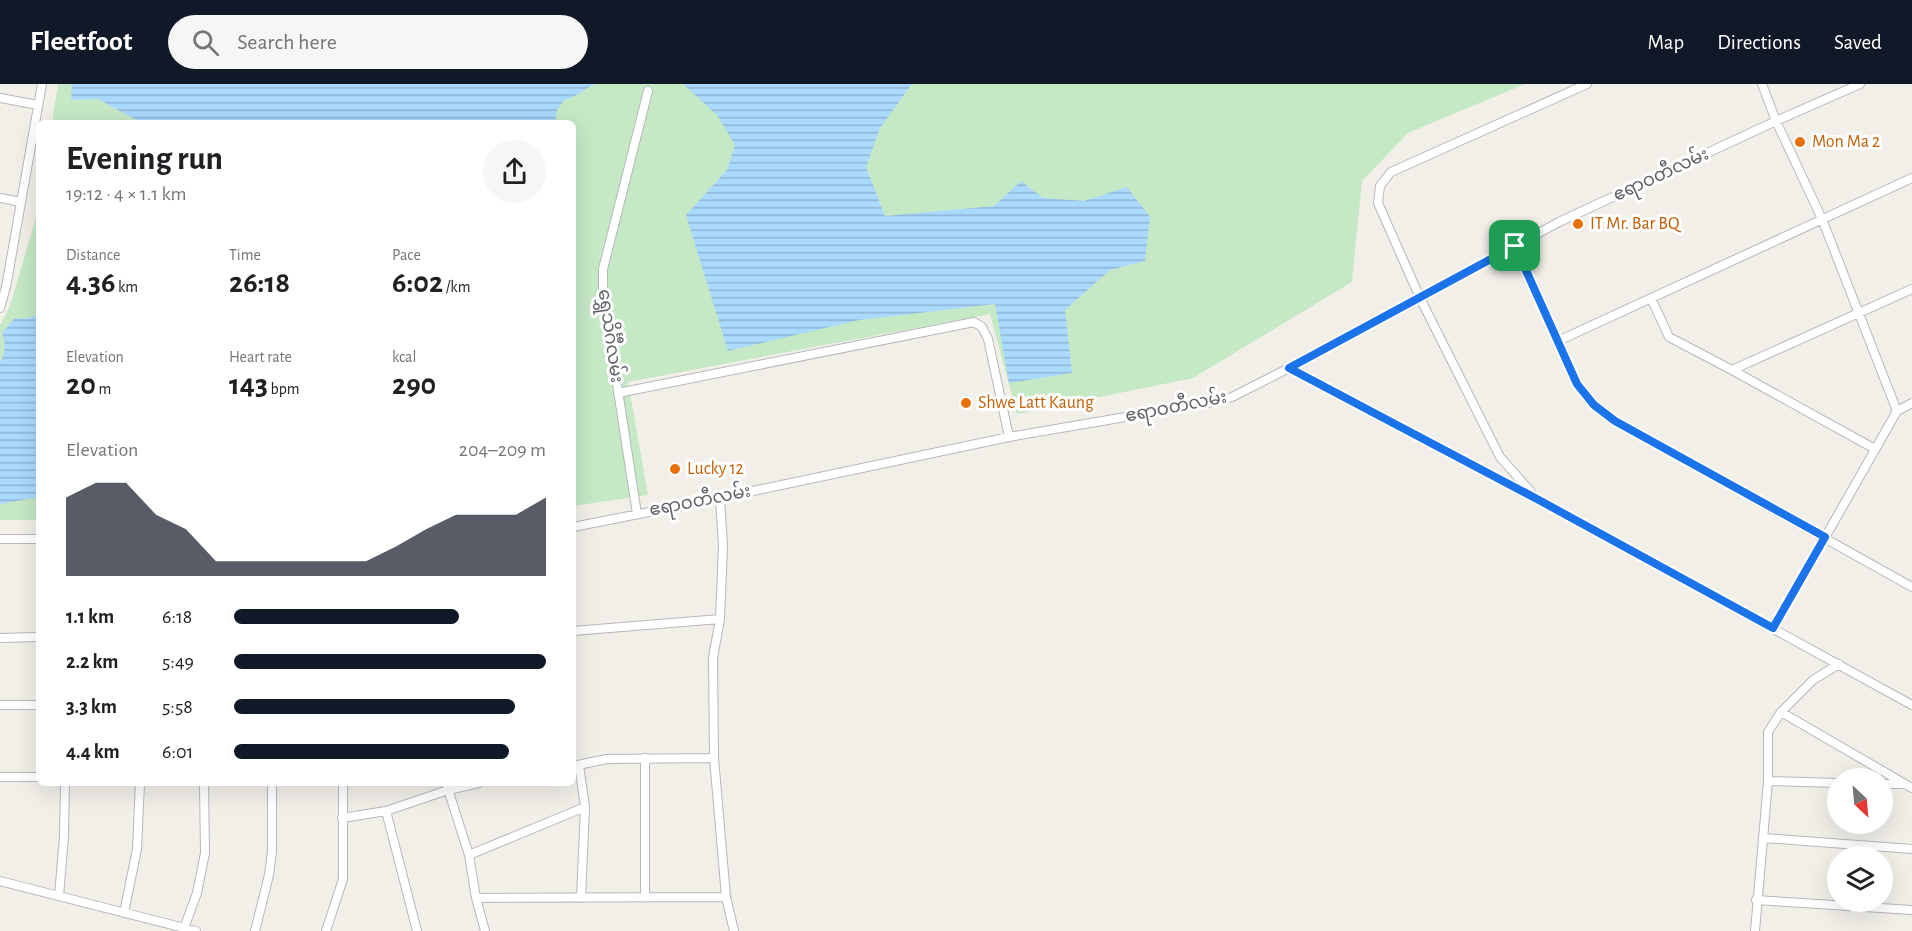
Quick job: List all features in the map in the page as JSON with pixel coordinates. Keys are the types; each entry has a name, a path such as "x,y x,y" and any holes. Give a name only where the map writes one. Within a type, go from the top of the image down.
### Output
{"street":[{"path":"1,304 42,84"},
{"path":"1537,499 1500,458 1420,297 1378,203 1380,186 1391,172 1587,84"},
{"path":"1762,84 1776,121 1822,219 1897,411"},
{"name":"ဧရာဝတီလမ်း","path":"576,526 1009,437 1232,397 1559,222 1860,84"},
{"name":"ရွှေသိင်္ဂီလမ်း","path":"637,514 603,293 603,269 648,91"},
{"path":"0,98 38,105"},
{"path":"1558,341 1912,178"},
{"path":"0,198 21,202"},
{"path":"1515,246 1577,384 1594,405 1615,421 1912,587"},
{"path":"1732,370 1912,289"},
{"path":"1651,298 1669,337 1875,449"},
{"path":"618,393 974,322 982,327 988,339 1009,437"},
{"path":"1289,368 1537,499 1912,705"},
{"path":"1773,628 1897,411 1912,403"},
{"path":"720,498 723,546 720,619 713,658 714,758 726,897 734,931"},
{"path":"0,539 36,539"},
{"path":"576,631 720,619"},
{"path":"0,638 36,637"},
{"path":"1755,931 1768,781 1768,732 1781,711 1813,680 1839,664"},
{"path":"0,705 36,705"},
{"path":"1781,711 1908,786"},
{"path":"645,758 645,898"},
{"path":"580,898 585,807 576,765 608,759 714,758"},
{"path":"0,777 36,777"},
{"path":"1768,781 1827,783"},
{"path":"1893,785 1908,786"},
{"path":"59,896 65,786"},
{"path":"124,913 137,849 140,786"},
{"path":"184,930 197,893 205,853 204,786"},
{"path":"255,931 269,875 272,852 272,786"},
{"path":"326,931 343,879 343,786"},
{"path":"342,818 386,811 447,786 469,855 476,898 485,931"},
{"path":"469,855 585,807"},
{"path":"386,811 417,931"},
{"path":"1763,838 1912,849"},
{"path":"0,881 184,930 196,931"},
{"path":"476,898 726,897"},
{"path":"1756,900 1912,910"}],"green space":[{"path":"58,84 1525,84 1408,133 1362,181 1352,282 1193,378 1017,414 990,314 628,382 648,495 576,506 576,120 52,120"},
{"path":"36,217 36,520 0,520 0,325 10,306"}],"water":[{"path":"72,84 595,84 564,100 557,110 555,120 136,120 98,99 71,100"},
{"path":"683,84 912,84 880,128 866,167 885,216 994,206 1021,181 1043,198 1084,201 1127,187 1150,217 1145,261 1110,270 1065,310 1072,373 1009,383 995,304 859,320 728,351 686,215 727,170 735,145 717,115"},
{"path":"36,314 36,498 0,504 0,362 5,348 2,333 15,318 27,319"}],"place":[{"name":"Mon Ma 2","path":"1800,142"},
{"name":"IT Mr. Bar BQ","path":"1578,224"},
{"name":"Shwe Latt Kaung","path":"966,403"},
{"name":"Lucky 12","path":"675,469"}],"route":[{"path":"1515,246 1577,384 1594,405 1615,421 1825,537 1773,628 1537,499 1289,368 1515,246"}]}
